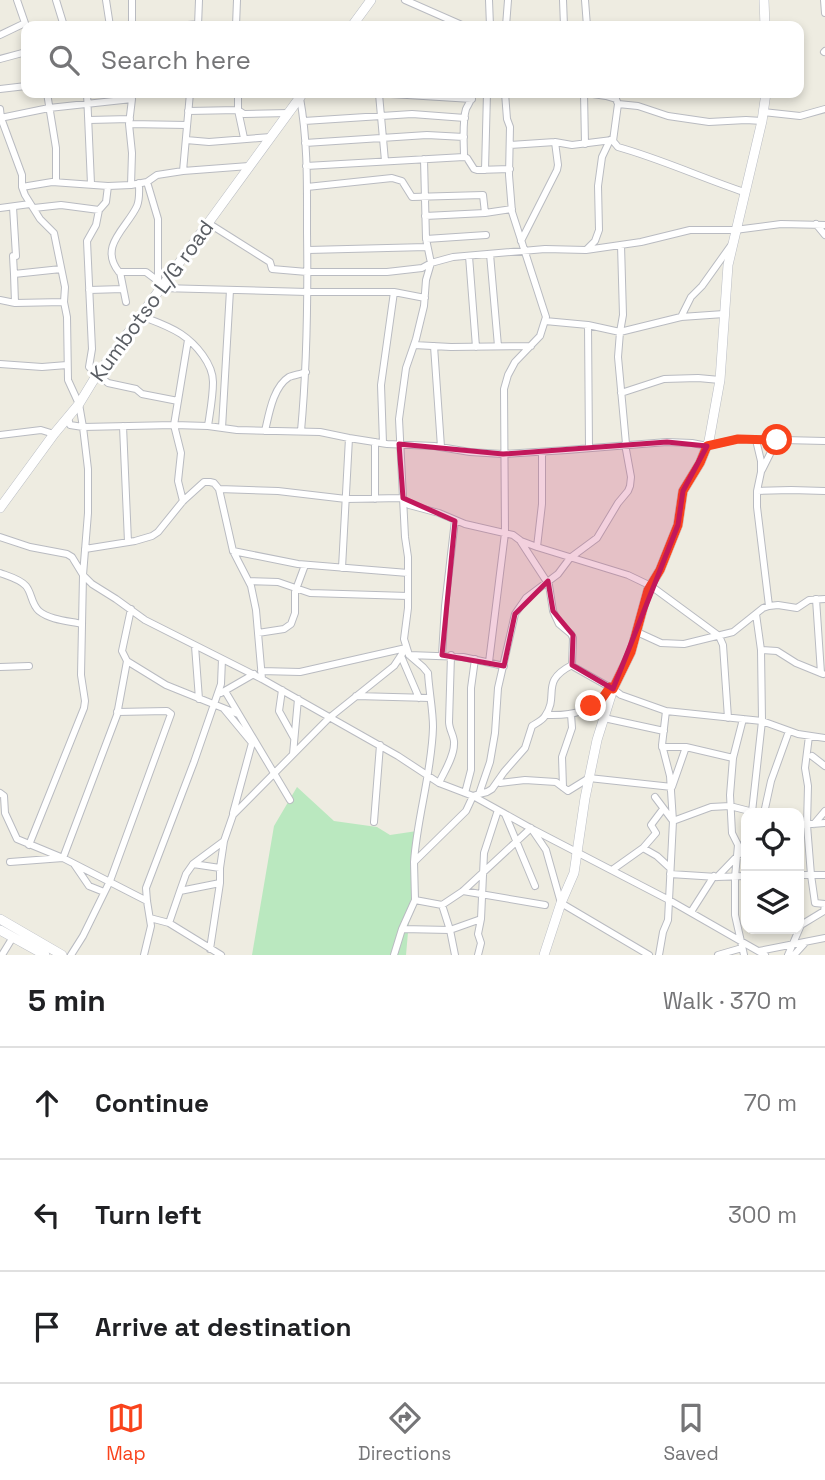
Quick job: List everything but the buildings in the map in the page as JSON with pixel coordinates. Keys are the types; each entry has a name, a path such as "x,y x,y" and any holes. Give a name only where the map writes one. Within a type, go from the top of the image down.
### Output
{"street":[{"path":"17,0 24,21"},
{"path":"56,0 62,21"},
{"path":"106,0 109,21"},
{"path":"131,21 132,0"},
{"path":"198,21 199,0"},
{"path":"236,21 237,0"},
{"path":"356,21 371,0"},
{"path":"405,0 449,21"},
{"path":"489,0 490,21"},
{"path":"506,21 508,0"},
{"path":"563,0 564,21"},
{"path":"584,0 586,21"},
{"path":"764,0 765,21"},
{"path":"824,0 825,13"},
{"path":"0,35 21,27"},
{"path":"0,59 21,53"},
{"path":"0,89 21,87"},
{"path":"48,98 56,148 56,182"},
{"path":"88,98 91,184"},
{"path":"1,118 49,108 130,98 131,185"},
{"path":"183,171 189,98"},
{"path":"238,98 244,138"},
{"name":"Kumbotso L/G road","path":"0,508 79,404 160,285 300,98"},
{"path":"301,431 306,372 307,292 307,187 302,98"},
{"path":"379,98 385,161"},
{"path":"464,157 465,118 471,98"},
{"path":"485,170 487,98"},
{"path":"489,662 505,533 504,388 515,362 540,336 545,321 544,309 523,251 512,209 510,127 505,98"},
{"path":"585,98 585,144"},
{"path":"586,250 595,241 599,230 598,186 602,156 612,140 618,104 614,98"},
{"path":"545,955 573,873 597,740 612,688 631,652 651,586 678,525 683,491 707,446 720,380 728,265 765,98"},
{"path":"618,104 709,122 800,116 825,109"},
{"path":"0,109 22,175 22,187 32,206 54,233 68,317 68,380 79,404 88,480 81,675 84,708 29,845"},
{"path":"188,111 289,113"},
{"path":"304,121 412,114 465,118"},
{"path":"89,120 187,125"},
{"path":"305,143 427,135 464,136"},
{"path":"186,140 209,142 271,137"},
{"path":"510,145 555,142 572,145 612,140"},
{"path":"612,140 618,147 744,192"},
{"path":"521,241 558,170 555,142"},
{"path":"306,166 464,157 474,169 510,169"},
{"path":"394,955 415,900 416,840 433,726 426,670 408,651 404,639 408,573 399,444 399,419 407,368 425,298 430,263 425,216 424,159"},
{"path":"22,187 56,182 131,185 157,175 249,166"},
{"path":"307,187 392,178 402,181 410,196 483,195 485,213"},
{"path":"126,303 120,272 114,266 113,244 117,233 138,203 143,182"},
{"path":"143,182 158,219 160,285"},
{"path":"108,186 106,202 99,210 96,225 87,241 92,349 89,367 108,383 136,389 142,394 178,401"},
{"path":"0,208 61,205 99,210"},
{"path":"13,207 15,303"},
{"path":"425,216 512,209"},
{"path":"208,223 270,262 275,271 307,272 387,272 422,268 453,257 545,249 586,250 641,242 690,230 735,230 781,224 825,225"},
{"path":"816,224 825,234"},
{"path":"307,250 427,243 486,235"},
{"path":"681,317 691,297 733,244"},
{"path":"414,862 466,811 490,762 498,688 515,614 526,598 558,574 570,558 597,538 630,486 618,357 623,314 621,245"},
{"path":"490,254 498,346"},
{"path":"469,256 476,346"},
{"path":"14,274 61,268"},
{"path":"120,272 146,272 160,285 230,290 394,292 425,298"},
{"path":"89,290 123,289"},
{"path":"0,290 0,300 15,303 64,302"},
{"path":"222,428 230,290"},
{"path":"383,443 381,385 394,292"},
{"path":"545,321 588,325 620,332 681,317 724,314"},
{"path":"141,316 180,333 208,362 213,383 208,426"},
{"path":"588,325 589,448"},
{"path":"183,501 178,481 181,453 174,425 188,340"},
{"path":"414,345 531,346"},
{"path":"435,346 441,447"},
{"path":"0,365 67,365"},
{"path":"265,430 272,404 283,382 306,372"},
{"path":"621,393 664,379 720,380"},
{"path":"68,418 70,425 83,428 174,425 320,432 383,443 503,454 667,442 707,446 738,439 825,441"},
{"path":"123,426 128,542"},
{"path":"0,435 40,430 54,434"},
{"path":"342,568 349,438"},
{"path":"756,440 761,461 757,508 769,606"},
{"path":"761,472 777,440"},
{"path":"375,442 375,499"},
{"path":"537,547 542,504 542,452"},
{"path":"85,549 152,536 204,482 214,483 219,489 233,551 249,581 256,610 262,675 282,690 380,745 439,783 472,794 762,953 825,938"},
{"path":"219,489 278,491 345,499 402,498 409,505 465,524 513,535 537,547 628,575 651,586 719,636 723,645 728,718"},
{"path":"757,491 825,491"},
{"path":"442,655 455,520"},
{"path":"0,537 30,547 67,554 75,560 83,575 93,584 117,598 145,620 254,674 300,672 408,651 451,655 504,666"},
{"path":"521,541 549,585 552,611 559,624 573,638 572,665"},
{"path":"233,551 305,565 408,573"},
{"path":"258,633 284,629 292,624 296,588 305,565"},
{"path":"0,573 26,586 39,612 82,624"},
{"path":"249,581 278,582 310,593 408,596"},
{"path":"761,650 777,651 796,663 823,674 816,599"},
{"path":"637,632 661,643 684,644 733,632 769,606 797,608 809,600 825,599"},
{"path":"131,609 122,651 127,661 166,685 239,715"},
{"path":"754,808 762,721 761,650 755,614"},
{"path":"195,646 199,699"},
{"path":"233,815 329,718 394,666 408,651"},
{"path":"439,783 454,744 449,730 451,655"},
{"path":"401,656 419,698"},
{"path":"144,955 151,926 146,888 217,695 222,659"},
{"path":"472,794 471,688 475,659"},
{"path":"63,858 117,712 127,661"},
{"path":"572,665 621,695 666,711 762,721 798,734 825,738"},
{"path":"472,794 492,789 525,748 532,726 546,715 553,681 558,674 572,665"},
{"path":"0,667 29,666"},
{"path":"217,695 254,674"},
{"path":"546,715 571,714 601,700 612,688"},
{"path":"282,690 279,711 295,739"},
{"path":"225,691 290,800"},
{"path":"356,696 430,698"},
{"path":"293,754 298,699"},
{"path":"223,708 267,761"},
{"path":"71,955 110,881 171,714 167,711 117,712"},
{"path":"659,955 668,920 673,821 672,787 663,747 666,711"},
{"path":"563,787 562,757 572,728 571,714"},
{"path":"604,718 664,731"},
{"path":"718,955 743,952 735,915 738,845 732,833 730,795 733,758 743,719"},
{"path":"765,808 789,731"},
{"path":"791,955 801,925 824,911 825,905 815,902 811,875 811,824 804,768 809,736"},
{"path":"210,949 223,841 233,815 252,743"},
{"path":"374,822 380,745"},
{"path":"663,747 686,747 733,758"},
{"path":"672,787 686,747"},
{"path":"812,756 825,766"},
{"path":"500,783 525,780 556,782 568,791 589,778 672,787"},
{"path":"0,793 4,796 5,813 17,839 63,858 147,901"},
{"path":"655,797 673,821"},
{"path":"673,821 711,807 730,806 741,809"},
{"path":"612,870 643,848 656,833 651,825 663,808"},
{"path":"811,824 825,811"},
{"path":"502,812 535,886"},
{"path":"478,955 481,943 478,934 484,853 502,812"},
{"path":"804,825 825,823"},
{"path":"415,900 442,905 463,891 531,828"},
{"path":"531,828 546,850 561,902 649,955"},
{"path":"169,923 186,874 193,864 223,841"},
{"path":"643,848 657,856 670,871 716,877 741,876"},
{"path":"691,912 716,877 741,851"},
{"path":"10,862 63,858"},
{"path":"73,863 89,886 104,892"},
{"path":"193,864 220,868"},
{"path":"804,875 825,875"},
{"path":"180,891 220,883"},
{"path":"463,891 545,905"},
{"path":"442,905 455,955"},
{"path":"150,918 169,923 221,955"},
{"path":"0,919 62,955"},
{"path":"402,929 450,930 481,919"},
{"path":"0,930 45,955"},
{"path":"2,955 13,937"},
{"path":"791,955 805,943"}],"highlighted area":[{"path":"667,442 707,446 683,491 678,525 613,689 572,665 573,635 553,611 548,581 515,614 504,666 442,655 455,521 403,498 399,444 503,454"}],"green space":[{"path":"297,787 334,821 377,827 390,835 417,831 406,955 252,955 274,826"}],"route":[{"path":"591,706 601,700 610,687 613,689 631,652 648,590 660,570 678,525 683,491 707,446 738,439 777,440"}]}
